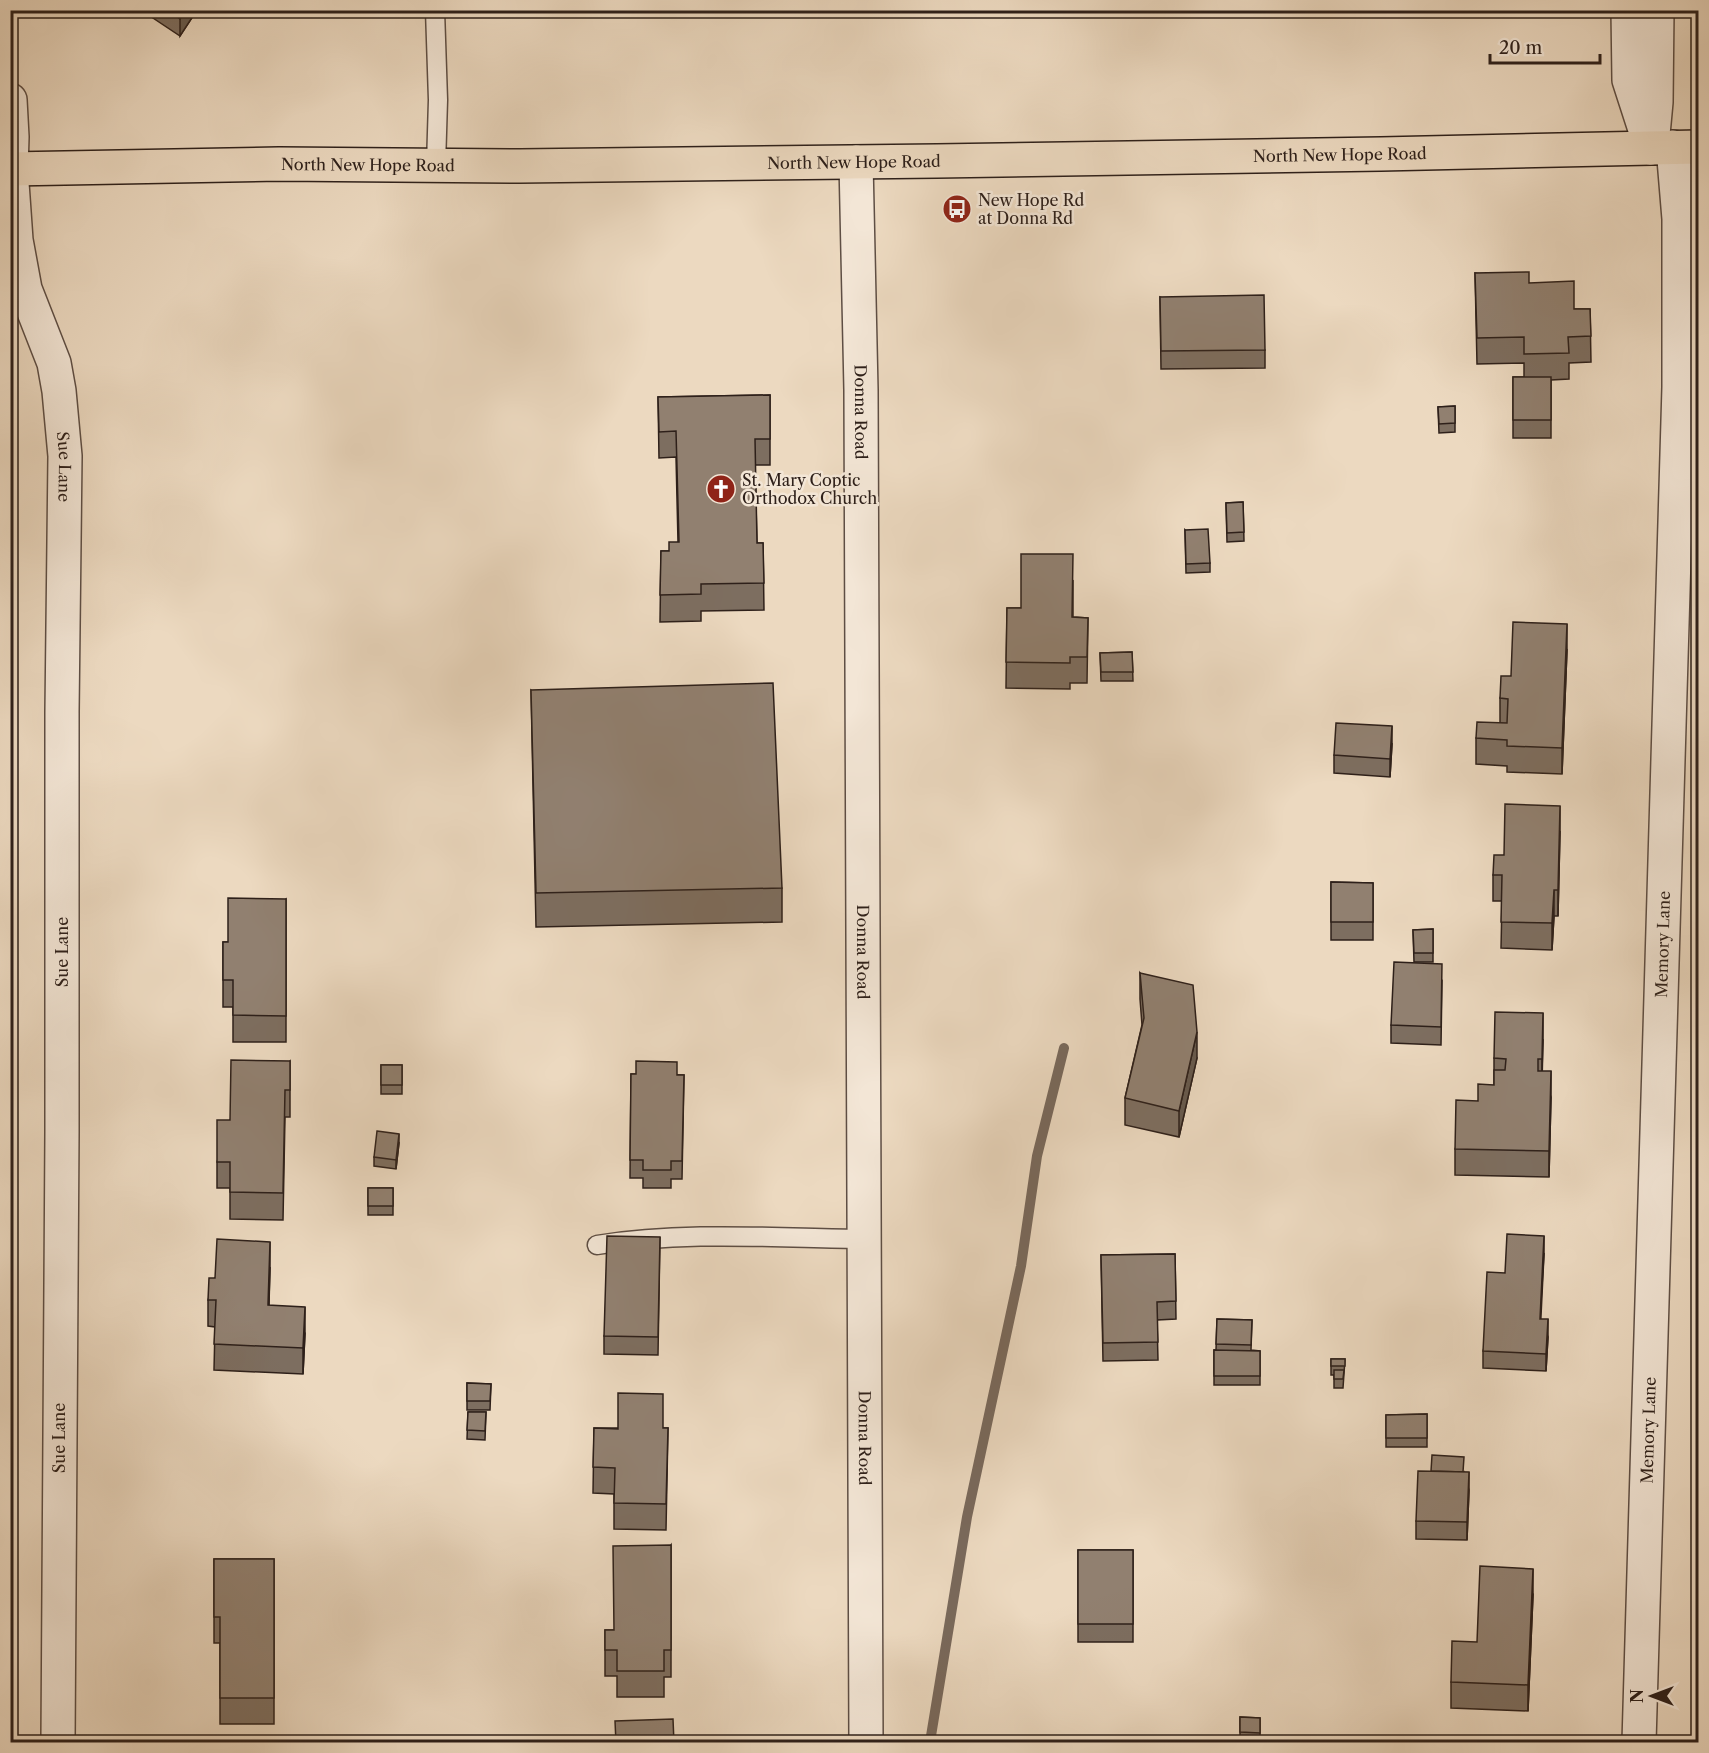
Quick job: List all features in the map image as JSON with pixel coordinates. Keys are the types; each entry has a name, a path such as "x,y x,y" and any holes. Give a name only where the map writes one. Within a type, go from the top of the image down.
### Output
{"main road":[{"name":"North New Hope Road","path":"11,169 279,164 520,166 856,162 1357,155 1674,147"}],"street":[{"path":"1628,10 1629,80 1674,147"},
{"path":"1657,10 1656,102 1674,147"},
{"name":"Sue Lane","path":"10,100 11,169 17,246 26,289 54,363 65,456 58,1743"},
{"name":"Memory Lane","path":"1639,1743 1680,387 1680,219 1674,147"},
{"name":"Donna Road","path":"856,162 861,401 866,1743"}],"lane":[{"path":"435,10 438,100 436,165"},
{"path":"597,1245 626,1240 675,1237 864,1239"}],"building":[{"path":"168,10 185,10 180,19"},
{"path":"1529,272 1529,283 1574,281 1574,309 1590,309 1591,336 1568,337 1569,353 1524,354 1524,337 1477,338 1475,273"},
{"path":"1264,295 1265,350 1161,351 1160,297"},
{"path":"1513,377 1551,377 1551,420 1513,420"},
{"path":"770,395 770,439 755,439 757,543 763,543 764,583 701,584 701,594 660,595 661,551 669,551 669,542 679,542 676,431 659,432 658,397"},
{"path":"1455,406 1455,423 1439,424 1438,407"},
{"path":"1243,502 1244,532 1227,533 1226,503"},
{"path":"1208,529 1210,563 1186,564 1185,530"},
{"path":"1021,554 1073,554 1072,617 1088,618 1087,657 1070,657 1070,663 1006,662 1007,608 1021,608"},
{"path":"1513,622 1567,624 1562,748 1507,746 1507,740 1476,738 1477,722 1507,723 1508,699 1500,698 1501,676 1511,676"},
{"path":"1132,652 1133,672 1101,672 1100,653"},
{"path":"773,683 782,888 536,893 531,690"},
{"path":"1336,723 1392,726 1390,759 1334,755"},
{"path":"1505,804 1560,806 1558,890 1554,890 1552,923 1501,922 1502,875 1493,875 1494,855 1504,855"},
{"path":"1331,882 1373,883 1373,922 1331,922"},
{"path":"228,898 286,899 286,1016 233,1015 233,980 223,980 223,942 228,942"},
{"path":"1433,929 1433,953 1414,953 1413,930"},
{"path":"1394,962 1442,964 1441,1027 1391,1025"},
{"path":"1140,973 1193,985 1197,1032 1179,1111 1125,1098 1144,1018"},
{"path":"1495,1012 1543,1013 1542,1059 1538,1059 1538,1071 1551,1071 1549,1151 1455,1149 1456,1100 1478,1101 1478,1084 1494,1085 1494,1070 1505,1070 1506,1059 1494,1058"},
{"path":"231,1060 290,1061 290,1090 285,1090 283,1193 230,1192 230,1162 217,1162 217,1120 230,1120"},
{"path":"636,1061 677,1062 677,1075 684,1075 682,1161 671,1161 671,1170 643,1170 643,1160 630,1160 631,1074 636,1074"},
{"path":"381,1065 402,1065 402,1085 381,1085"},
{"path":"377,1131 399,1134 396,1160 374,1157"},
{"path":"368,1188 393,1188 393,1206 368,1206"},
{"path":"1507,1234 1544,1236 1540,1319 1548,1319 1546,1354 1483,1351 1487,1272 1505,1273"},
{"path":"607,1236 660,1237 658,1337 604,1336"},
{"path":"217,1239 270,1242 268,1305 305,1307 303,1348 214,1344 216,1300 208,1300 209,1278 215,1278"},
{"path":"1175,1254 1176,1301 1157,1302 1158,1342 1103,1343 1101,1255"},
{"path":"1217,1319 1252,1320 1251,1345 1216,1344"},
{"path":"1214,1350 1260,1351 1260,1376 1214,1376"},
{"path":"1331,1359 1345,1359 1345,1366 1331,1366"},
{"path":"1334,1370 1344,1370 1343,1379 1334,1379"},
{"path":"467,1383 491,1384 490,1401 467,1401"},
{"path":"618,1393 663,1394 663,1428 668,1428 666,1504 614,1503 615,1468 593,1467 594,1428 618,1429"},
{"path":"468,1412 486,1412 485,1431 467,1430"},
{"path":"1427,1414 1427,1438 1386,1438 1386,1415"},
{"path":"1432,1455 1464,1457 1463,1472 1431,1471"},
{"path":"1418,1471 1469,1472 1467,1522 1416,1521"},
{"path":"671,1545 671,1650 664,1650 664,1671 617,1671 617,1650 605,1650 605,1630 614,1630 613,1546"},
{"path":"1078,1550 1133,1550 1133,1624 1078,1624"},
{"path":"214,1559 274,1559 274,1698 220,1698 220,1617 214,1617"},
{"path":"1480,1566 1533,1569 1528,1685 1451,1682 1452,1641 1477,1642"},
{"path":"1240,1717 1260,1718 1260,1733 1240,1732"},
{"path":"673,1719 674,1743 616,1743 615,1721"}],"waterway":[{"path":"930,1742 967,1517 1021,1266 1037,1156 1064,1048"}],"place":[{"name":"New Hope Rd at Donna Rd","path":"957,209"},
{"name":"St. Mary Coptic Orthodox Church","path":"721,489"}]}
